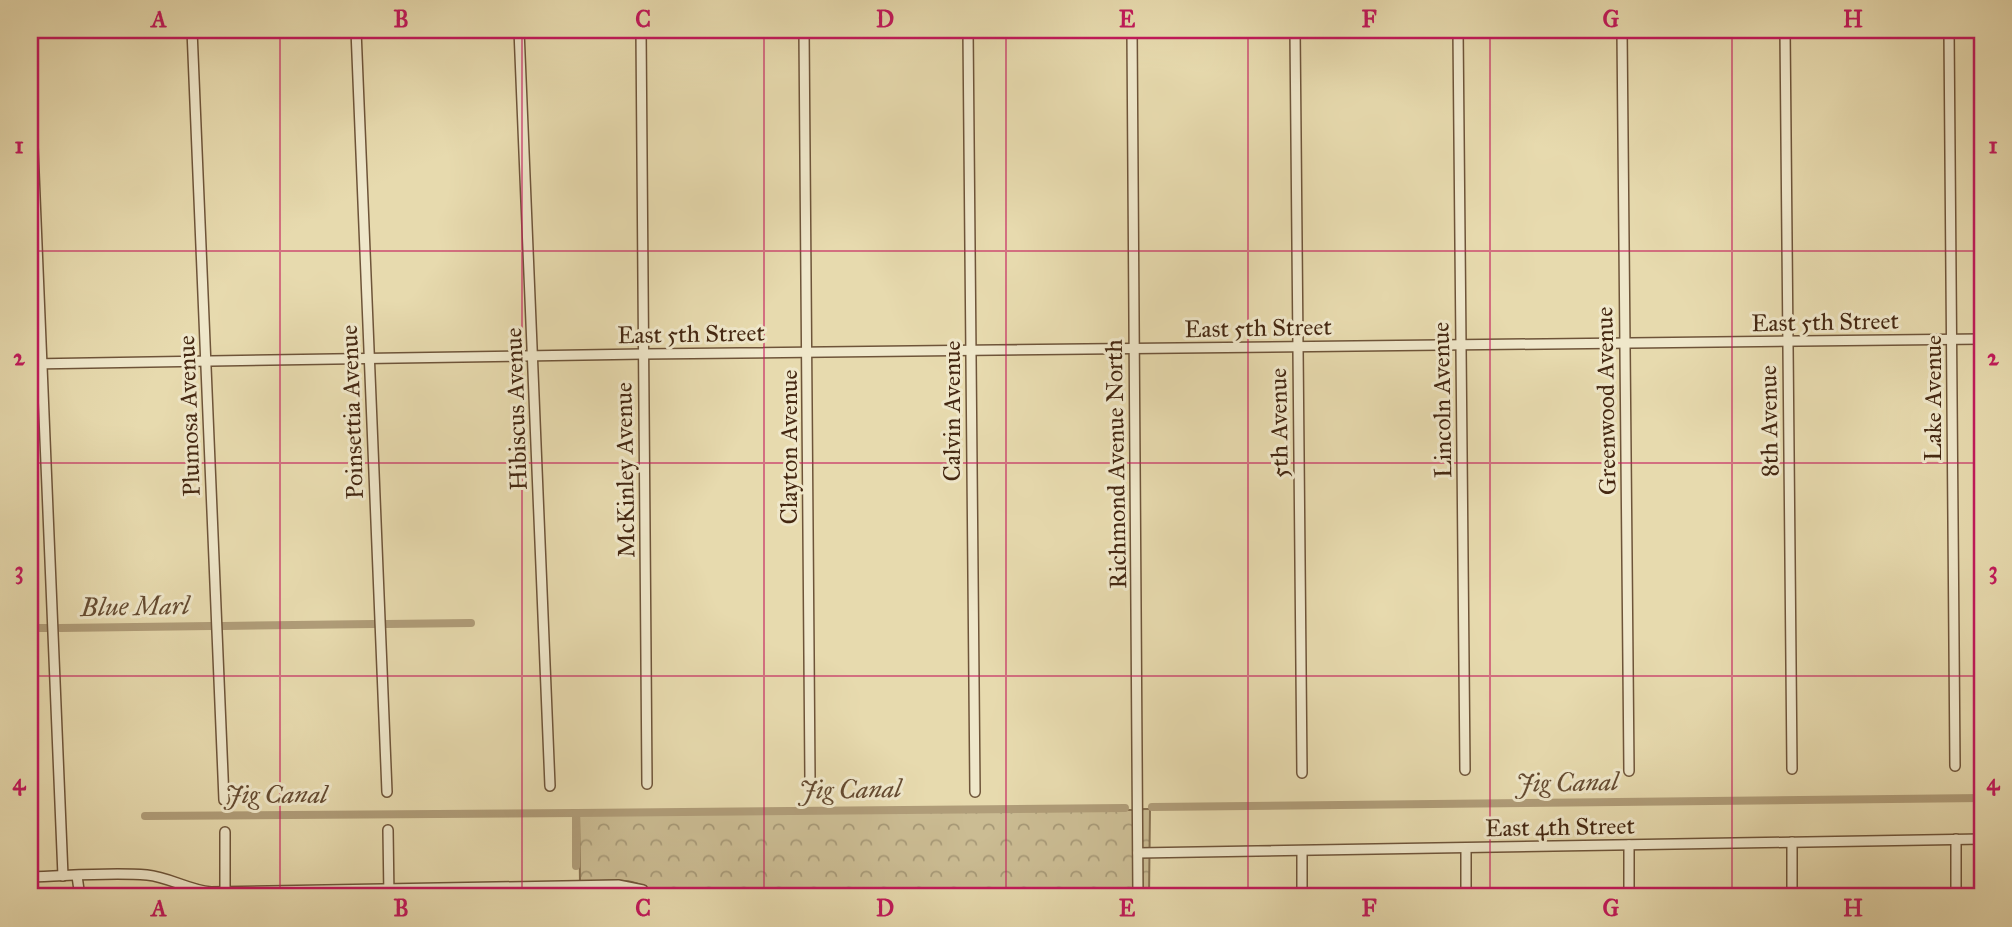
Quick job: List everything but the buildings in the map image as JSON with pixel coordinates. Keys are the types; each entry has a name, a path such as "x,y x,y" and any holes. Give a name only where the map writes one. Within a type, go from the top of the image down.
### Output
{"street":[{"name":"Plumosa Avenue","path":"192,30 224,800"},
{"name":"Poinsettia Avenue","path":"356,30 387,792"},
{"name":"Hibiscus Avenue","path":"519,30 550,786"},
{"name":"McKinley Avenue","path":"640,30 648,784"},
{"name":"Clayton Avenue","path":"804,30 810,780"},
{"name":"Calvin Avenue","path":"968,30 975,792"},
{"name":"Richmond Avenue North","path":"1132,30 1138,897"},
{"name":"5th Avenue","path":"1295,30 1302,773"},
{"name":"Lincoln Avenue","path":"1458,30 1465,770"},
{"name":"Greenwood Avenue","path":"1622,30 1629,771"},
{"name":"8th Avenue","path":"1785,30 1792,769"},
{"name":"Lake Avenue","path":"1949,30 1955,766"},
{"path":"30,75 63,876"},
{"name":"East 5th Street","path":"30,364 643,354 1982,339"},
{"path":"388,830 389,893"},
{"path":"225,832 225,892"},
{"path":"1956,839 1956,897"},
{"name":"East 4th Street","path":"1138,853 1982,839"},
{"path":"1792,842 1792,897"},
{"path":"1629,845 1629,897"},
{"path":"1466,848 1466,897"},
{"path":"1302,851 1302,897"},
{"path":"30,877 146,875 196,891 225,892 389,893 618,885 643,890 646,897"},
{"path":"77,876 80,897"}],"green space":[{"path":"1142,809 1150,809 1149,897 1142,897"},
{"path":"579,810 1134,810 1134,897 650,897 646,889 631,882 580,882"}],"waterway":[{"name":"Blue Marl","path":"386,624 471,623"},
{"name":"Blue Marl","path":"223,626 374,624"},
{"name":"Blue Marl","path":"60,628 211,626"},
{"name":"Blue Marl","path":"30,628 47,628"},
{"name":"Jig Canal","path":"1152,807 1982,798"},
{"name":"Jig Canal","path":"576,866 576,813 1125,808"},
{"name":"Jig Canal","path":"145,816 576,813"}]}
